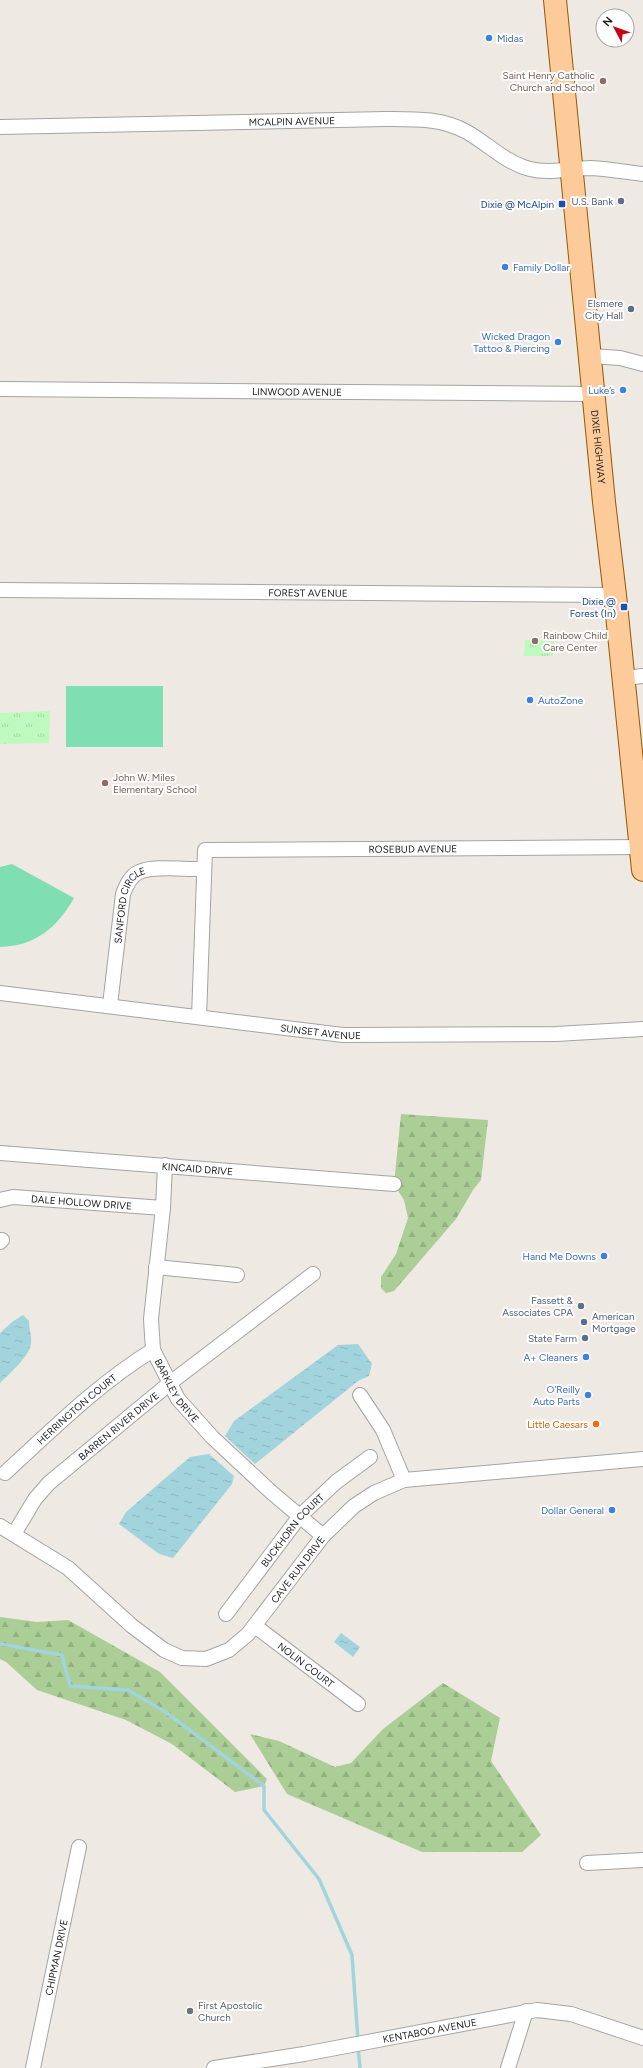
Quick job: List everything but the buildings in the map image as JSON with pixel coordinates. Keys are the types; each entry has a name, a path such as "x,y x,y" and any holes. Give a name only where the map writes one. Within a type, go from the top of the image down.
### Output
{"main road":[{"name":"DIXIE HIGHWAY","path":"555,0 595,394 604,502 615,595 633,677 643,870"}],"street":[{"name":"MCALPIN AVENUE","path":"0,128 386,118 430,120 444,122 467,132 506,159 521,166 546,171 605,169 643,174"},
{"path":"591,356 620,358 643,364"},
{"name":"LINWOOD AVENUE","path":"0,389 595,394"},
{"name":"FOREST AVENUE","path":"0,590 615,595"},
{"name":"ROSEBUD AVENUE","path":"204,869 205,850 641,847"},
{"name":"SANFORD CIRCLE","path":"110,1006 123,894 131,879 138,872 149,869 204,869"},
{"path":"199,1017 204,869"},
{"name":"SUNSET AVENUE","path":"0,993 343,1035 556,1034 643,1029"},
{"name":"KINCAID DRIVE","path":"0,1153 394,1184"},
{"name":"BARKLEY DRIVE","path":"165,1166 151,1319 153,1350 178,1399 212,1437 323,1536"},
{"name":"DALE HOLLOW DRIVE","path":"0,1200 13,1197 162,1208"},
{"path":"156,1267 237,1275"},
{"name":"BARREN RIVER DRIVE","path":"14,1534 35,1499 48,1483 170,1383 313,1274"},
{"name":"HERRINGTON COURT","path":"5,1473 73,1411 132,1363 153,1350"},
{"path":"360,1395 383,1430 404,1480"},
{"name":"BUCKHORN COURT","path":"226,1614 300,1516 336,1482 370,1456"},
{"name":"CAVE RUN DRIVE","path":"0,1526 68,1568 132,1626 164,1650 182,1658 206,1660 229,1650 255,1626 323,1536 354,1506 374,1492 404,1480 643,1460"},
{"name":"NOLIN COURT","path":"255,1626 358,1704"},
{"name":"CHIPMAN DRIVE","path":"33,2068 79,1847"},
{"path":"588,1863 643,1860"},
{"name":"KENTABOO AVENUE","path":"214,2068 304,2054 537,2010 571,2014 643,2038"},
{"path":"508,2068 526,2011"}],"green space":[{"path":"554,639 553,656 524,656 525,640"},
{"path":"66,686 163,686 163,747 66,747"},
{"path":"50,711 49,743 0,744 0,713"},
{"path":"12,864 74,898 60,918 44,933 24,943 0,947 0,867"},
{"path":"401,1114 488,1120 481,1180 473,1190 456,1219 394,1291 386,1293 381,1288 381,1277 396,1254 408,1218 404,1200 394,1184"},
{"path":"0,1617 37,1622 68,1620 160,1672 267,1779 264,1786 235,1792 172,1744 126,1720 37,1690 6,1662 0,1659"},
{"path":"443,1683 500,1718 491,1761 541,1835 522,1852 422,1852 287,1794 250,1734 279,1741 335,1767 351,1763 383,1729"}],"water":[{"path":"23,1315 29,1321 31,1338 30,1348 24,1359 0,1383 0,1333 12,1322"},
{"path":"358,1344 372,1364 369,1376 358,1381 255,1464 225,1436 234,1421 338,1345"},
{"path":"209,1454 234,1476 232,1484 173,1558 159,1554 119,1524 126,1512 190,1457"},
{"path":"341,1633 360,1647 353,1657 334,1642"}],"waterway":[{"path":"0,1644 62,1655 70,1686 128,1690 167,1713 264,1786 264,1810 319,1879 352,1955 358,2041"},
{"path":"358,2047 360,2068"}],"place":[{"name":"Midas","path":"489,38"},
{"name":"Saint Henry Catholic Church and School","path":"603,81"},
{"name":"U.S. Bank","path":"621,201"},
{"name":"Dixie @ McAlpin","path":"562,204"},
{"name":"Family Dollar","path":"505,267"},
{"name":"Elsmere City Hall","path":"631,309"},
{"name":"Wicked Dragon Tattoo & Piercing","path":"558,342"},
{"name":"Luke’s","path":"623,390"},
{"name":"Dixie @ Forest (In)","path":"624,607"},
{"name":"Rainbow Child Care Center","path":"535,641"},
{"name":"AutoZone","path":"530,700"},
{"name":"John W. Miles Elementary School","path":"105,783"},
{"name":"Hand Me Downs","path":"604,1256"},
{"name":"Fassett & Associates CPA","path":"581,1306"},
{"name":"American Mortgage","path":"584,1322"},
{"name":"State Farm","path":"585,1338"},
{"name":"A+ Cleaners","path":"586,1357"},
{"name":"O'Reilly Auto Parts","path":"588,1395"},
{"name":"Little Caesars","path":"596,1424"},
{"name":"Dollar General","path":"612,1510"},
{"name":"First Apostolic Church","path":"190,2011"}]}
